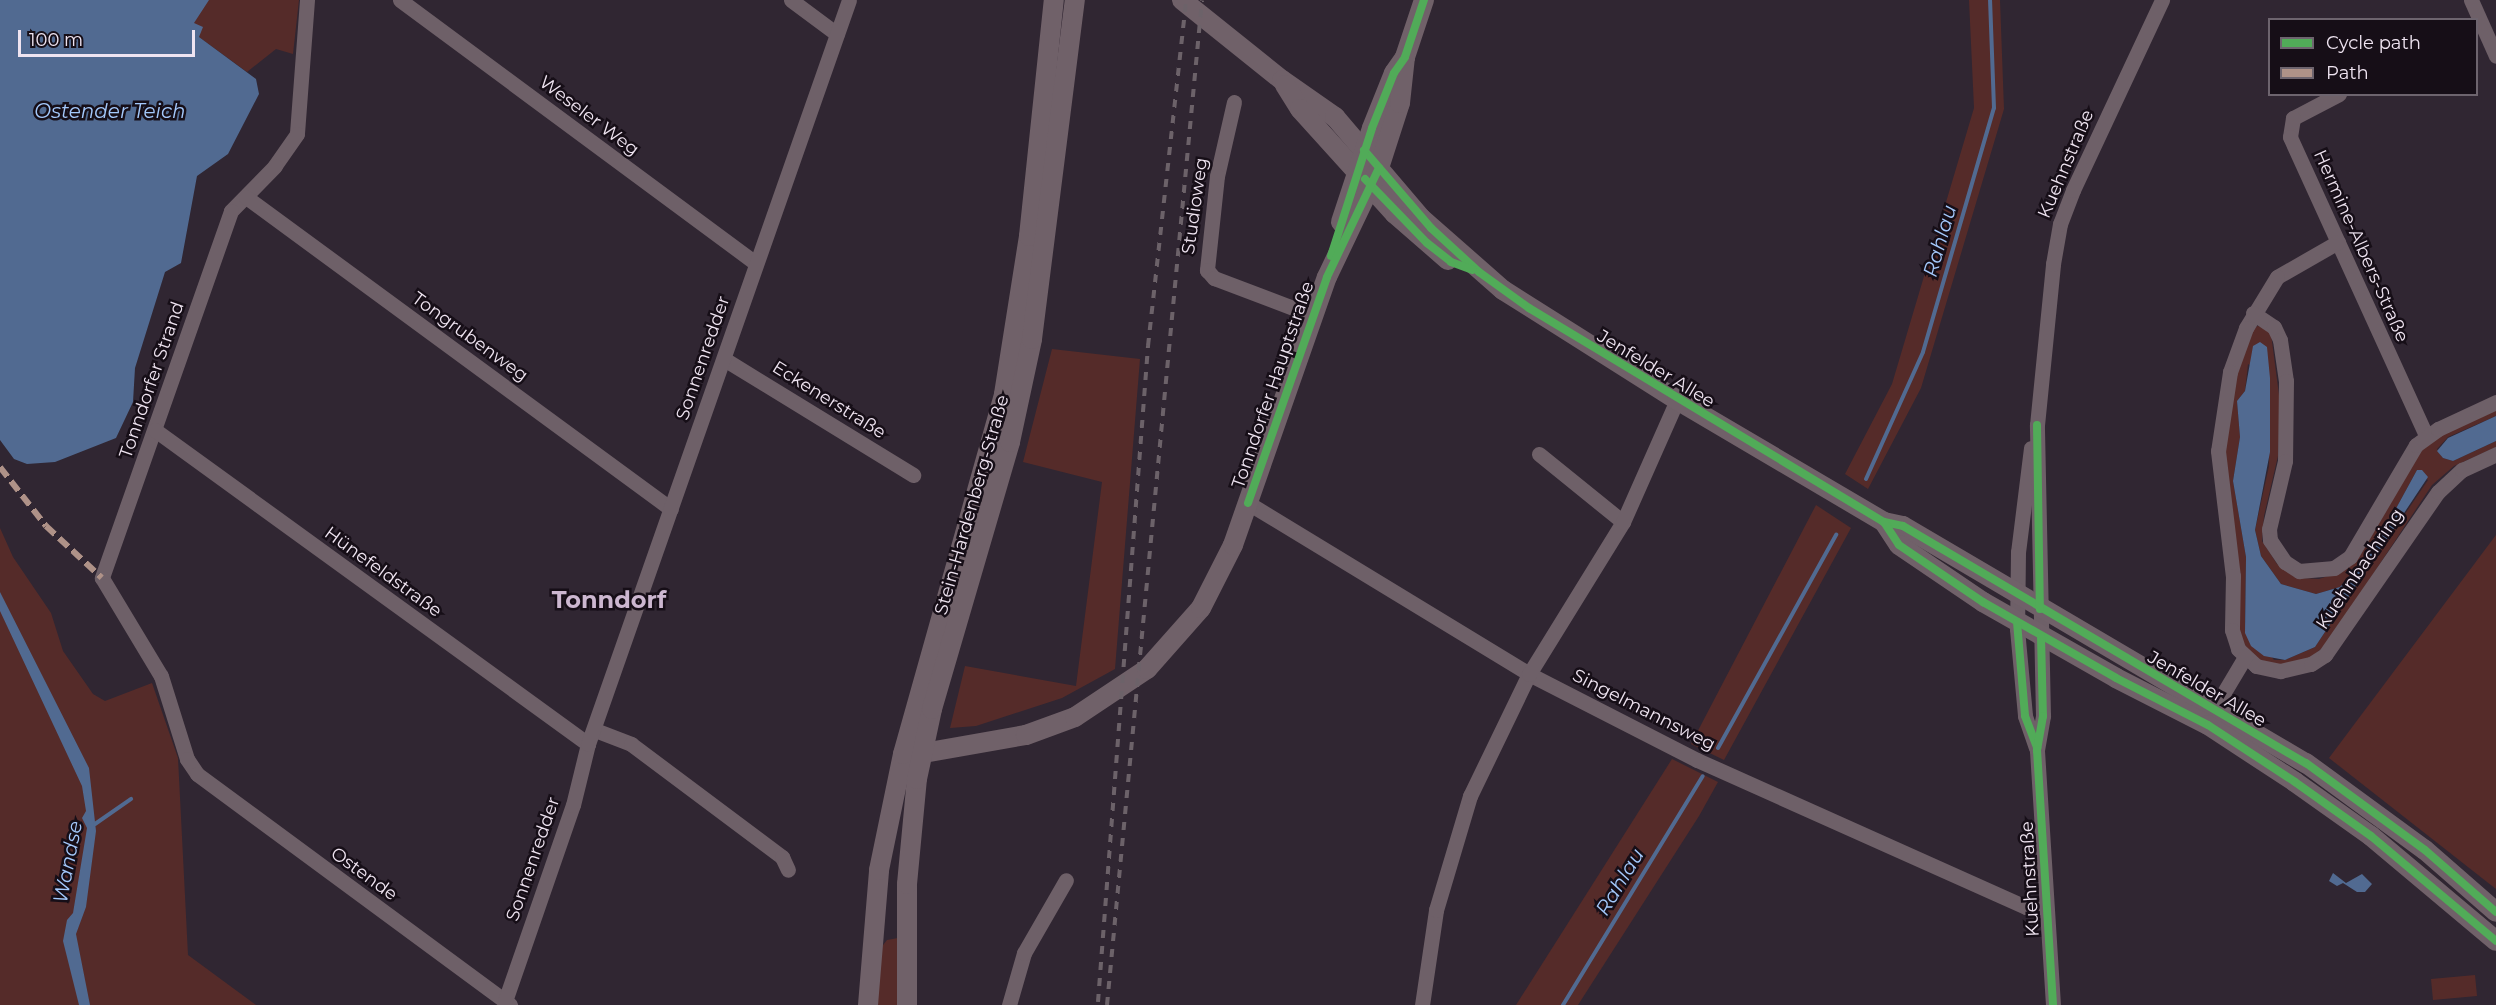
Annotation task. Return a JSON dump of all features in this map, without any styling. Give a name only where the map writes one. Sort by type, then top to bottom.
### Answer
[{"type":"main road","name":"Stein-Hardenberg-Straße","points":[[868,1005],[879,870],[912,754],[1004,394],[1029,236],[1054,0]]},
{"type":"main road","name":"Stein-Hardenberg-Straße","points":[[907,1005],[907,884],[912,754],[1010,442],[1032,339],[1074,0]]},
{"type":"main road","points":[[1182,0],[1282,80]]},
{"type":"main road","name":"Tonndorfer Hauptstraße","points":[[1327,277],[1379,168],[1400,103],[1406,57],[1424,0]]},
{"type":"main road","name":"Tonndorfer Hauptstraße","points":[[912,754],[1043,730],[1076,717],[1126,686],[1165,652],[1201,608],[1228,555],[1248,503],[1327,277],[1335,238],[1364,150],[1394,74],[1406,57]]},
{"type":"main road","name":"Jenfelder Allee","points":[[1282,80],[1324,107],[1364,150],[1421,218],[1479,272],[1589,347],[1884,522],[1904,526],[2206,714],[2372,836],[2496,940]]},
{"type":"main road","name":"Jenfelder Allee","points":[[1282,80],[1300,109],[1395,214],[1451,262],[1479,272]]},
{"type":"main road","name":"Jenfelder Allee","points":[[1884,522],[1899,545],[2041,636],[2307,764],[2364,804],[2496,912]]},
{"type":"street","name":"Tonndorfer Strand","points":[[197,774],[187,759],[161,676],[102,578],[231,211],[289,150],[297,134],[307,0]]},
{"type":"street","name":"Weseler Weg","points":[[400,0],[755,263]]},
{"type":"street","points":[[791,0],[837,33]]},
{"type":"street","name":"Sonnenredder","points":[[507,1003],[573,805],[588,744],[595,730],[755,263],[849,0]]},
{"type":"street","name":"Kuehnstraße","points":[[2037,750],[2025,716],[2017,622],[2018,552],[2028,463],[2037,425],[2060,224],[2162,0]]},
{"type":"street","points":[[2471,0],[2476,18]]},
{"type":"street","points":[[2480,30],[2496,56]]},
{"type":"street","name":"Hermine-Albers-Straße","points":[[2335,96],[2296,115],[2289,129],[2426,436]]},
{"type":"street","name":"Studioweg","points":[[1234,102],[1217,176],[1207,270],[1214,278],[1314,316]]},
{"type":"street","name":"Tongrubenweg","points":[[246,197],[670,509]]},
{"type":"street","points":[[2206,714],[2245,657],[2232,630],[2233,576],[2218,451],[2230,372],[2253,313],[2277,277],[2338,242]]},
{"type":"street","name":"Kuehnbachring","points":[[2253,313],[2274,327],[2280,340],[2286,381],[2285,461],[2269,529],[2276,551],[2285,562],[2299,571],[2315,573],[2334,568],[2350,557],[2402,463],[2426,436],[2496,402]]},
{"type":"street","name":"Eckenerstraße","points":[[724,359],[914,475]]},
{"type":"street","points":[[1422,1005],[1436,910],[1470,796],[1529,674],[1623,522],[1677,400]]},
{"type":"street","name":"Kuehnstraße","points":[[2037,425],[2043,716],[2037,750],[2045,907],[2053,1005]]},
{"type":"street","name":"Hünefeldstraße","points":[[155,430],[588,744]]},
{"type":"street","points":[[1539,454],[1623,522]]},
{"type":"street","name":"Kuehnbachring","points":[[2245,657],[2256,666],[2280,671],[2311,664],[2325,655],[2438,492],[2462,470],[2496,454]]},
{"type":"street","name":"Singelmannsweg","points":[[1248,503],[1279,518],[1529,674],[1707,764],[2026,907],[2045,907]]},
{"type":"street","points":[[595,730],[631,744],[782,857],[788,870]]},
{"type":"street","name":"Ostende","points":[[197,774],[507,1003]]},
{"type":"street","points":[[1009,1005],[1024,953],[1066,880]]},
{"type":"shaded area","points":[[0,0],[299,0],[293,54],[276,49],[247,72],[199,37]]},
{"type":"shaded area","points":[[1969,0],[2000,0],[2004,109],[1921,388],[1868,489],[1845,474],[1892,384],[1974,108]]},
{"type":"shaded area","points":[[2257,326],[2264,327],[2271,334],[2281,410],[2278,456],[2264,516],[2262,541],[2277,564],[2301,578],[2319,579],[2337,573],[2355,560],[2419,452],[2445,432],[2496,409],[2496,416],[2448,437],[2437,449],[2443,458],[2453,461],[2496,441],[2496,447],[2454,466],[2432,485],[2326,645],[2306,661],[2280,666],[2251,657],[2241,645],[2227,501],[2225,438],[2232,391],[2250,334]],"holes":[[[2248,364],[2270,378],[2269,466],[2255,530],[2261,556],[2281,584],[2316,594],[2340,587],[2375,547],[2417,470],[2428,480],[2315,647],[2285,660],[2274,660],[2245,623],[2246,557],[2233,481],[2240,437],[2237,401],[2245,391]]]},
{"type":"shaded area","points":[[1052,349],[1140,359],[1115,669],[1062,698],[976,726],[950,728],[965,666],[1076,686],[1102,482],[1023,462]]},
{"type":"shaded area","points":[[1816,505],[1851,528],[1724,760],[1691,744]]},
{"type":"shaded area","points":[[0,528],[13,557],[51,613],[63,651],[93,694],[105,701],[152,683],[178,758],[188,955],[256,1005],[0,1005]]},
{"type":"shaded area","points":[[2496,535],[2496,889],[2329,758]]},
{"type":"shaded area","points":[[1672,759],[1718,782],[1699,816],[1578,1005],[1516,1005]]},
{"type":"shaded area","points":[[898,938],[901,1005],[875,1005],[876,954],[887,940]]},
{"type":"shaded area","points":[[2475,975],[2477,996],[2433,1000],[2431,979]]},
{"type":"water","name":"Ostender Teich","points":[[0,0],[209,0],[194,23],[203,27],[199,37],[256,79],[259,94],[228,154],[197,176],[181,263],[165,272],[135,368],[133,402],[116,438],[55,462],[27,464],[14,459],[0,440]]},
{"type":"water","points":[[2260,342],[2267,347],[2270,378],[2270,452],[2255,530],[2261,556],[2281,584],[2316,594],[2340,587],[2375,547],[2417,470],[2422,470],[2428,477],[2315,647],[2285,660],[2264,656],[2251,646],[2245,633],[2246,557],[2233,481],[2240,437],[2237,401],[2245,391],[2253,346]]},
{"type":"water","points":[[2496,416],[2496,441],[2453,461],[2443,458],[2437,451],[2448,438]]},
{"type":"water","points":[[0,592],[89,768],[96,831],[86,907],[76,934],[90,1005],[79,1005],[63,941],[67,920],[73,913],[87,828],[82,818],[86,811],[82,786],[0,611]]},
{"type":"water","points":[[2333,873],[2346,883],[2362,874],[2372,884],[2365,892],[2357,892],[2343,883],[2337,886],[2329,881]]},
{"type":"waterway","name":"Rahlau","points":[[1866,479],[1923,352],[1994,108],[1990,0]]},
{"type":"waterway","name":"Rahlau","points":[[1718,748],[1836,535]]},
{"type":"waterway","name":"Rahlau","points":[[1563,1005],[1703,776]]},
{"type":"waterway","name":"Wandse","points":[[95,824],[131,799]]},
{"type":"railway","points":[[1098,1002],[1148,346],[1186,0]]},
{"type":"railway","points":[[1107,1005],[1202,0]]},
{"type":"marked path","points":[[0,467],[46,526],[102,578]]},
{"type":"cycle path","points":[[1331,256],[1372,128],[1394,73],[1405,57],[1424,0]]},
{"type":"cycle path","points":[[1364,150],[1431,228],[1479,272],[1529,308],[1884,522],[1903,526],[2306,763],[2425,850],[2496,912]]},
{"type":"cycle path","points":[[1248,503],[1327,277],[1379,168]]},
{"type":"cycle path","points":[[1365,179],[1427,243],[1451,262],[1473,270]]},
{"type":"cycle path","points":[[2037,425],[2040,609]]},
{"type":"cycle path","points":[[1884,522],[1899,545],[1983,602],[2116,678],[2208,725],[2295,782],[2371,836],[2496,941]]},
{"type":"cycle path","points":[[2017,622],[2025,716],[2037,748]]},
{"type":"cycle path","points":[[2041,636],[2043,716],[2037,750],[2053,1005]]},
{"type":"district","name":"Tonndorf","points":[[609,600]]}]
